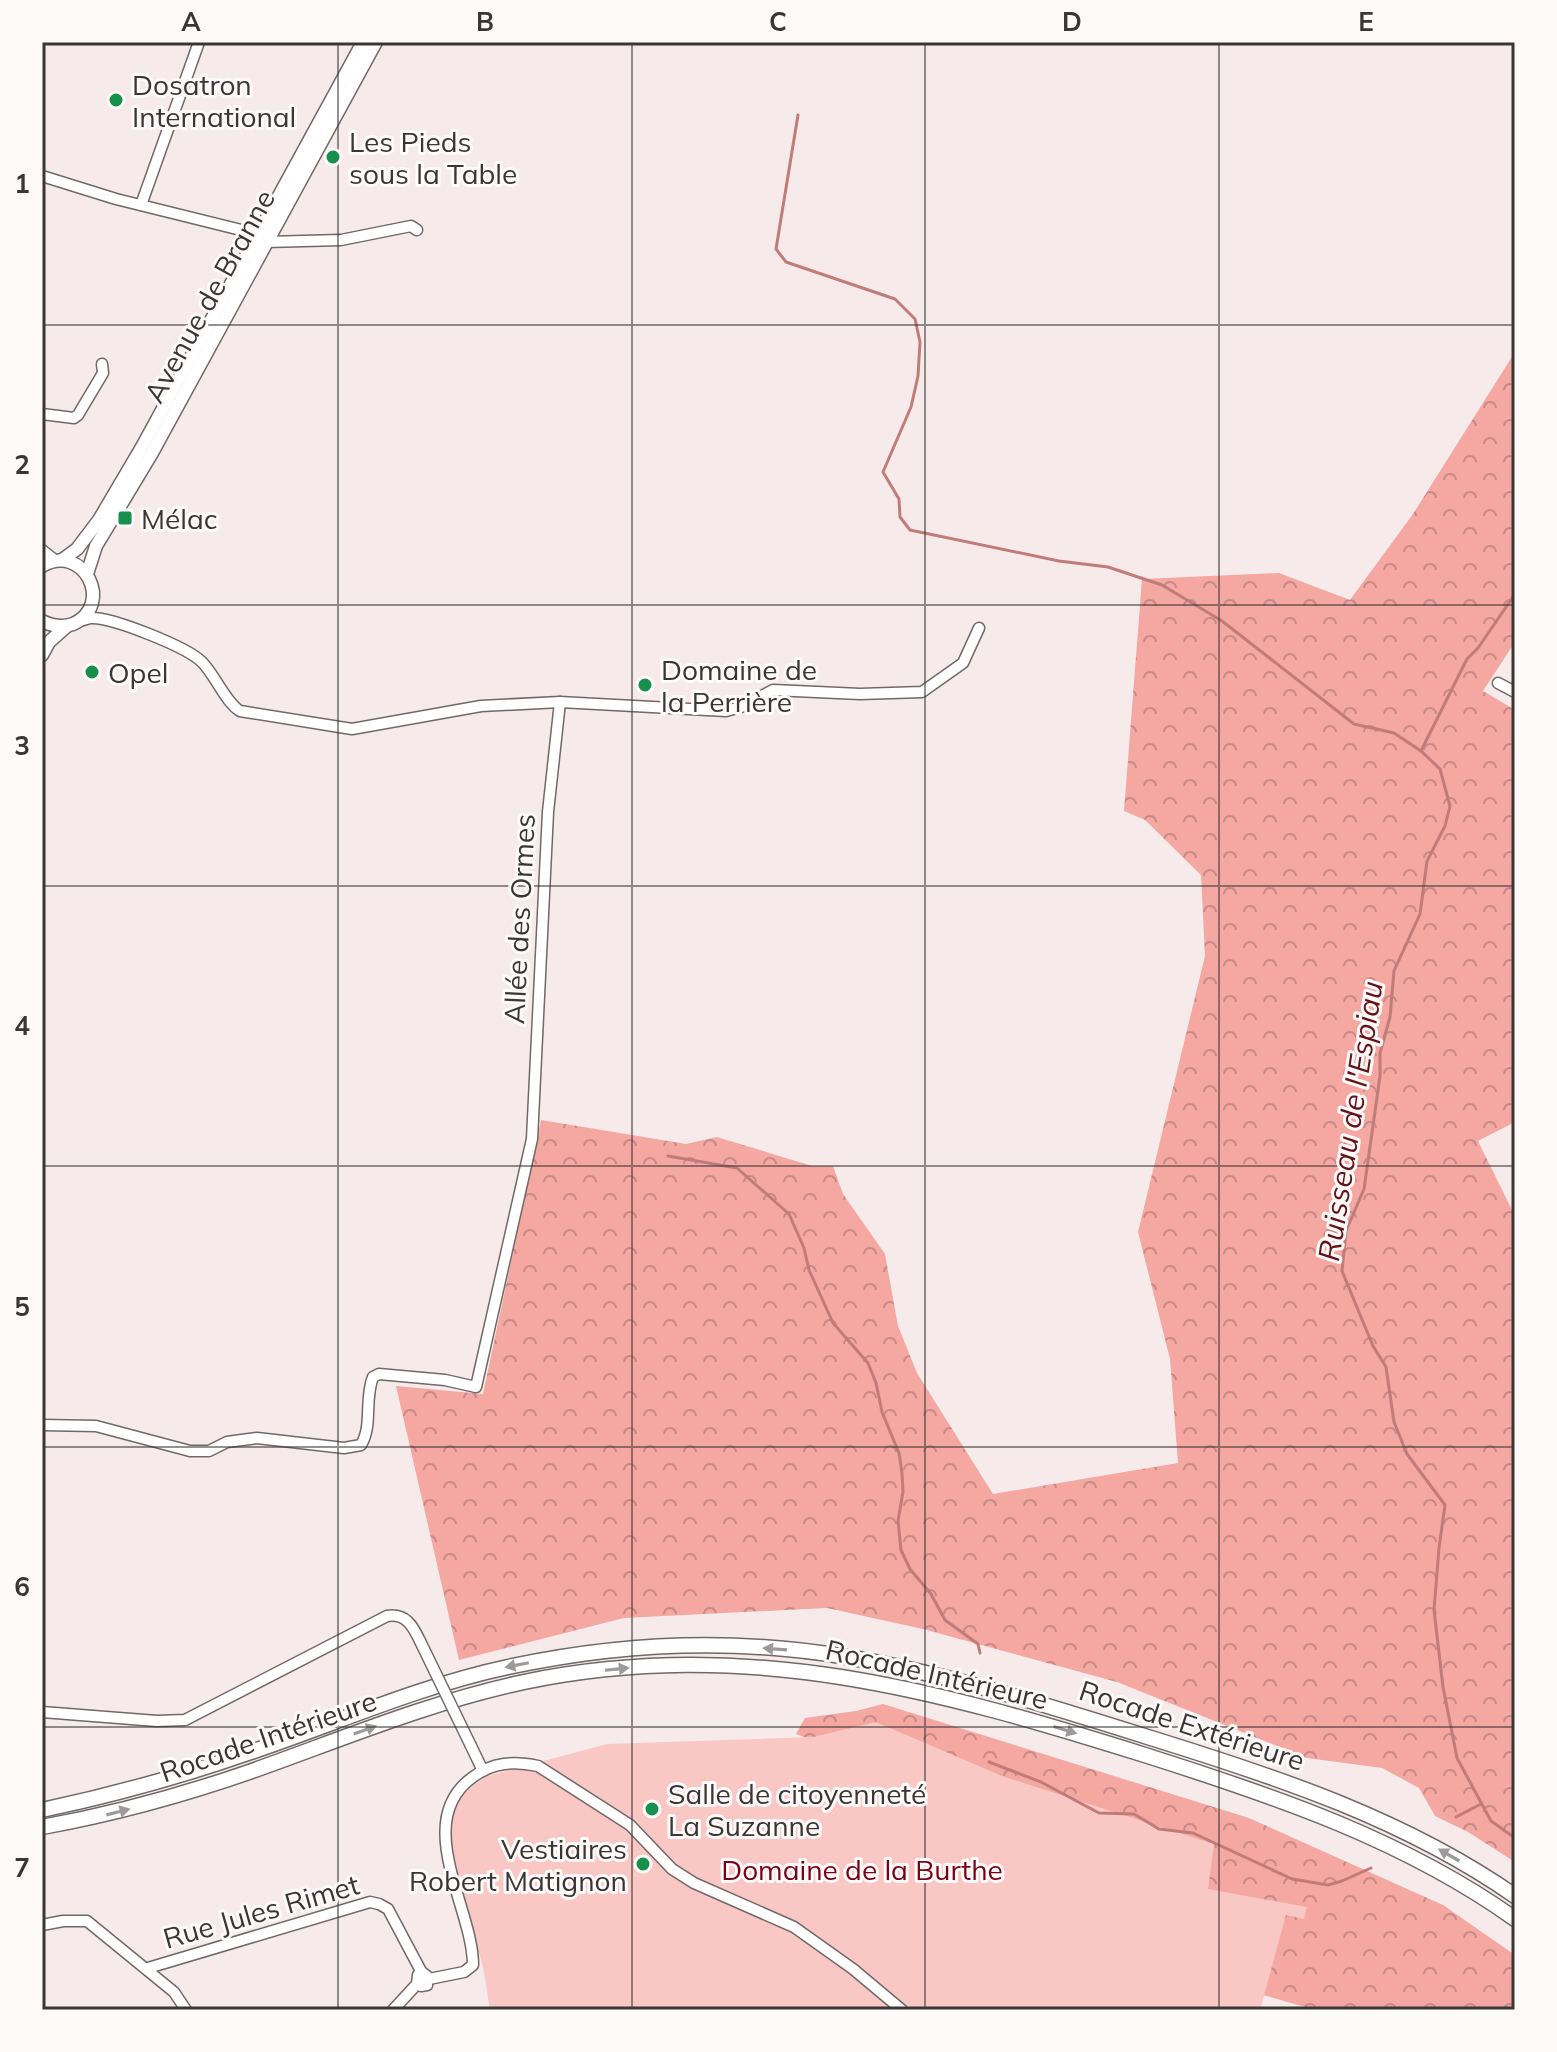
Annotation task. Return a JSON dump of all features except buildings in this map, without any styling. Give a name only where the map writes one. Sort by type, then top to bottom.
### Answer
[{"type":"highway","name":"Rocade Extérieure","points":[[42,1810],[156,1783],[466,1677],[587,1652],[728,1645],[844,1656],[945,1678],[1031,1700],[1231,1763],[1361,1811],[1482,1873],[1515,1896]]},
{"type":"highway","name":"Rocade Intérieure","points":[[42,1827],[163,1800],[428,1707],[482,1692],[596,1671],[655,1665],[732,1665],[857,1677],[944,1696],[1221,1779],[1362,1832],[1460,1882],[1515,1919]]},
{"type":"main road","name":"Avenue de Branne","points":[[87,574],[96,546],[152,453],[363,42]]},
{"type":"main road","name":"Avenue de Branne","points":[[59,560],[77,549],[99,520],[376,42]]},
{"type":"main road","points":[[42,566],[59,560],[72,562],[87,574],[93,596],[91,606],[49,642],[42,655]]},
{"type":"main road","points":[[42,621],[56,626],[72,624]]},
{"type":"street","points":[[141,205],[199,42]]},
{"type":"street","points":[[42,176],[262,238],[341,240],[411,226],[417,230]]},
{"type":"street","points":[[42,414],[74,418],[78,415],[103,373],[102,364]]},
{"type":"street","points":[[42,550],[59,560]]},
{"type":"street","points":[[93,596],[106,620]]},
{"type":"street","points":[[72,624],[90,618],[106,620],[173,644],[199,658],[240,711],[352,729],[481,706],[560,702],[726,711],[773,690],[860,694],[922,692],[963,663],[979,628]]},
{"type":"street","points":[[1498,683],[1515,692]]},
{"type":"street","name":"Allée des Ormes","points":[[42,1425],[96,1426],[190,1451],[209,1451],[227,1442],[257,1438],[344,1448],[361,1445],[366,1437],[369,1387],[373,1377],[379,1374],[445,1380],[476,1387],[532,1139],[547,827],[560,702]]},
{"type":"street","points":[[42,1712],[157,1721],[185,1720],[387,1616],[401,1616],[410,1622],[483,1771]]},
{"type":"street","points":[[393,2010],[423,1979],[464,1972],[473,1965],[473,1951],[451,1875],[446,1818],[451,1800],[461,1787],[483,1771],[513,1762],[538,1766],[630,1825],[672,1869],[694,1883],[794,1927],[853,1969],[902,2010]]},
{"type":"street","name":"Rue Jules Rimet","points":[[42,1925],[87,1921],[148,1968],[370,1902],[388,1909],[423,1979]]},
{"type":"street","points":[[148,1968],[174,1992],[186,2010]]},
{"type":"green space","points":[[1515,352],[1515,642],[1483,691],[1515,710],[1515,1122],[1478,1141],[1515,1216],[1515,1862],[1468,1832],[1435,1816],[1419,1788],[1382,1768],[1307,1758],[1117,1682],[923,1629],[827,1608],[624,1618],[459,1660],[396,1386],[483,1394],[541,1120],[686,1144],[717,1137],[812,1166],[833,1166],[843,1194],[885,1254],[898,1326],[917,1373],[993,1494],[1178,1463],[1170,1359],[1138,1232],[1205,956],[1201,875],[1145,820],[1124,811],[1142,579],[1279,573],[1350,600],[1413,514]]},
{"type":"green space","points":[[883,1704],[1249,1818],[1443,1905],[1515,1955],[1515,2010],[1316,2010],[1018,1926],[834,1749],[796,1734],[805,1718]]},
{"type":"green space","name":"Domaine de la Burthe","points":[[876,1722],[1002,1776],[1214,1844],[1208,1889],[1307,1907],[1304,1919],[1286,1915],[1260,2010],[490,2010],[482,1962],[458,1884],[451,1846],[456,1806],[477,1783],[487,1776],[607,1744],[813,1737]]},
{"type":"waterway","name":"Ruisseau de l'Espiau","points":[[798,115],[776,249],[786,262],[895,299],[915,319],[920,342],[918,376],[911,407],[883,472],[899,499],[900,517],[910,530],[1059,561],[1108,567],[1162,585],[1222,621],[1354,724],[1394,733],[1421,751],[1440,769],[1450,806],[1445,826],[1427,861],[1420,914],[1394,971],[1390,1017],[1380,1053],[1380,1076],[1364,1189],[1346,1231],[1342,1271],[1373,1346],[1386,1367],[1394,1422],[1407,1454],[1445,1505],[1434,1610],[1443,1687],[1457,1758],[1491,1821],[1515,1838]]},
{"type":"waterway","points":[[1421,751],[1467,659],[1515,594]]},
{"type":"waterway","points":[[668,1156],[737,1168],[789,1214],[804,1248],[809,1270],[833,1323],[868,1363],[876,1383],[882,1412],[899,1453],[902,1473],[903,1492],[898,1521],[901,1550],[910,1569],[931,1594],[945,1620],[978,1644],[980,1653]]},
{"type":"waterway","points":[[989,1762],[1041,1782],[1099,1813],[1134,1814],[1159,1829],[1193,1833],[1292,1879],[1328,1885],[1371,1868]]},
{"type":"waterway","points":[[1456,1817],[1481,1804]]},
{"type":"place","name":"Dosatron International","points":[[116,100]]},
{"type":"place","name":"Les Pieds sous la Table","points":[[333,157]]},
{"type":"place","name":"Mélac","points":[[125,518]]},
{"type":"place","name":"Opel","points":[[92,672]]},
{"type":"place","name":"Domaine de la Perrière","points":[[645,685]]},
{"type":"place","name":"Salle de citoyenneté La Suzanne","points":[[652,1809]]},
{"type":"place","name":"Vestiaires Robert Matignon","points":[[643,1864]]}]
